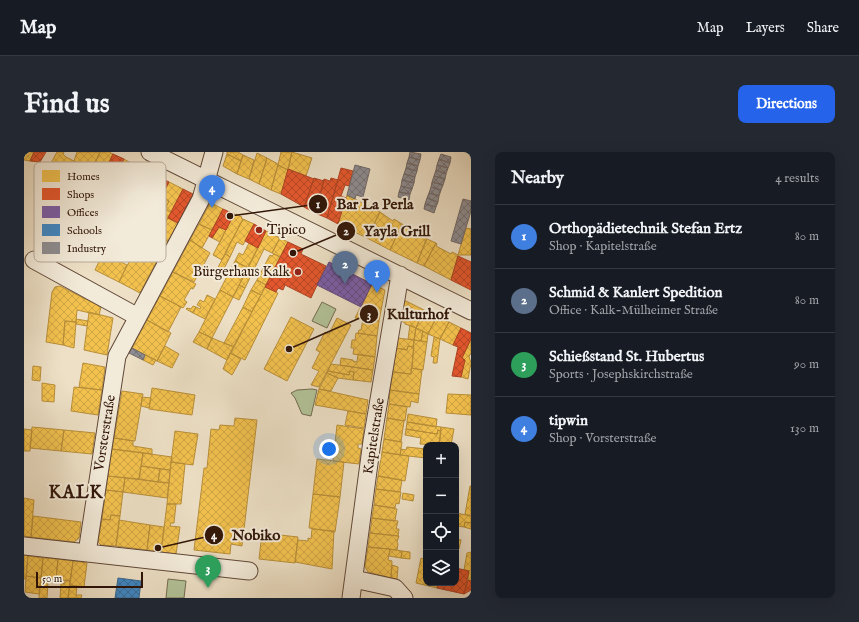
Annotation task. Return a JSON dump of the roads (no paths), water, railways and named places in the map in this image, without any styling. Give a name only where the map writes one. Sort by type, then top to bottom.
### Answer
[{"type":"street","points":[[150,152],[471,311]]},
{"type":"street","name":"Vorsterstraße","points":[[87,554],[117,356],[202,199],[214,152]]},
{"type":"street","points":[[38,262],[138,317]]},
{"type":"street","name":"Kapitelstraße","points":[[351,598],[372,441],[400,275]]},
{"type":"street","points":[[24,546],[87,554],[249,570]]},
{"type":"street","points":[[354,579],[396,588],[404,598]]},
{"type":"place","name":"tipwin","points":[[212,208]]},
{"type":"place","name":"Bar La Perla","points":[[230,216]]},
{"type":"place","name":"Tipico","points":[[259,230]]},
{"type":"place","name":"Yayla Grill","points":[[293,253]]},
{"type":"place","name":"Bürgerhaus Kalk","points":[[298,272]]},
{"type":"place","name":"Schmid & Kanlert Spedition","points":[[345,284]]},
{"type":"place","name":"Orthopädietechnik Stefan Ertz","points":[[377,293]]},
{"type":"place","name":"Kulturhof","points":[[289,349]]},
{"type":"place","name":"Nobiko","points":[[158,548]]},
{"type":"place","name":"Schießstand St. Hubertus","points":[[208,588]]},
{"type":"district","name":"KALK","points":[[76,493]]}]
